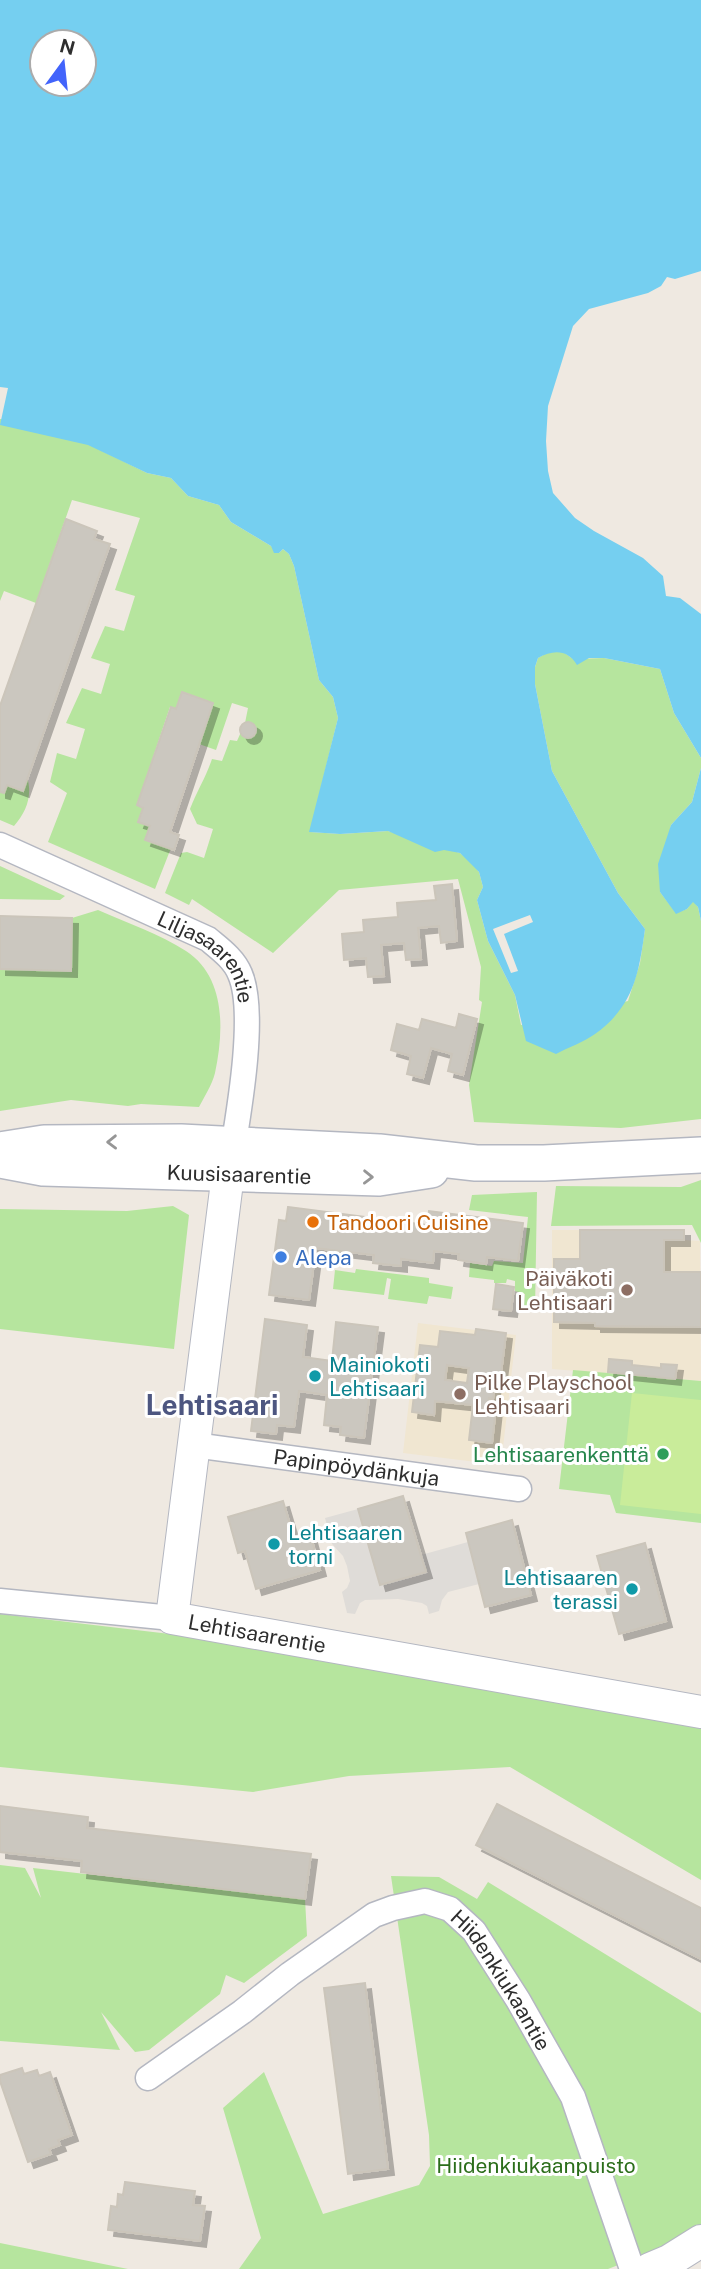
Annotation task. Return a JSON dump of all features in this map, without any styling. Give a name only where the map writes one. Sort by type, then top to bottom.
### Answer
[{"type":"main road","name":"Kuusisaarentie","points":[[0,1150],[44,1143],[181,1142],[231,1159]]},
{"type":"main road","name":"Kuusisaarentie","points":[[0,1160],[43,1168],[379,1152],[476,1163],[544,1164],[701,1155]]},
{"type":"street","name":"Liljasaarentie","points":[[0,845],[208,939],[228,956],[240,973],[247,999],[242,1094],[231,1159]]},
{"type":"street","name":"Lehtisaarentie","points":[[231,1159],[172,1618],[701,1712]]},
{"type":"street","name":"Papinpöydänkuja","points":[[194,1446],[519,1489]]},
{"type":"street","points":[[0,1601],[172,1618]]},
{"type":"street","name":"Hiidenkiukaantie","points":[[148,2078],[374,1915],[425,1901],[450,1909],[474,1931],[518,2000],[573,2097],[632,2269]]},
{"type":"street","points":[[650,2269],[669,2261],[701,2241]]},
{"type":"shaded area","name":"Päiväkoti Lehtisaari","points":[[552,1230],[684,1230],[684,1240],[700,1241],[701,1381],[552,1369]]},
{"type":"shaded area","name":"Pilke Playschool Lehtisaari","points":[[418,1323],[516,1335],[501,1465],[403,1453]]},
{"type":"shaded area","points":[[358,1509],[380,1585],[425,1572],[421,1555],[468,1542],[479,1584],[448,1592],[439,1611],[429,1614],[427,1606],[422,1603],[398,1599],[365,1600],[360,1603],[355,1614],[347,1613],[342,1592],[350,1581],[347,1566],[343,1556],[332,1544],[325,1518]]},
{"type":"green space","points":[[0,419],[45,423],[147,473],[171,478],[188,496],[219,505],[231,522],[279,553],[283,549],[289,554],[319,680],[333,697],[338,718],[310,832],[340,834],[388,831],[460,853],[472,863],[479,872],[483,887],[477,900],[488,941],[515,995],[521,1025],[628,1001],[640,963],[645,929],[618,893],[552,771],[535,684],[538,658],[550,651],[562,651],[573,659],[604,658],[660,669],[674,713],[701,758],[692,802],[671,825],[660,892],[676,913],[687,909],[693,901],[698,907],[701,921],[701,1119],[621,1128],[474,1122],[469,1085],[482,1002],[479,1000],[481,967],[458,879],[339,890],[273,953],[192,899],[189,905],[165,893],[181,853],[187,852],[204,858],[213,829],[197,824],[190,809],[212,759],[222,761],[230,740],[237,741],[241,732],[248,738],[255,735],[254,725],[245,723],[248,708],[232,703],[216,750],[199,744],[213,703],[182,692],[176,709],[170,707],[137,805],[143,808],[138,822],[150,826],[145,840],[171,848],[155,889],[48,842],[67,793],[50,782],[57,753],[76,759],[85,729],[66,723],[82,688],[101,694],[110,664],[91,658],[105,626],[124,631],[135,596],[115,590],[140,518],[72,500],[36,603],[4,591],[0,601]]},
{"type":"green space","points":[[27,777],[29,797],[22,815],[14,826],[0,820],[0,792],[4,793],[7,785],[23,790]]},
{"type":"green space","points":[[0,866],[65,896],[60,900],[0,899]]},
{"type":"green space","points":[[98,910],[176,945],[199,962],[209,975],[219,1006],[220,1023],[218,1057],[210,1086],[199,1107],[141,1104],[128,1106],[71,1100],[0,1111],[0,969],[71,971],[72,918]]},
{"type":"green space","points":[[701,1180],[701,1243],[692,1225],[551,1226],[556,1186],[681,1187]]},
{"type":"green space","points":[[537,1192],[535,1311],[524,1309],[525,1294],[515,1291],[515,1281],[507,1279],[506,1283],[494,1283],[494,1280],[469,1277],[470,1263],[492,1266],[494,1261],[523,1263],[528,1217],[469,1210],[472,1195]]},
{"type":"green space","points":[[173,1206],[189,1215],[174,1349],[0,1329],[0,1209],[127,1211]]},
{"type":"green space","points":[[356,1269],[429,1278],[429,1283],[453,1287],[451,1299],[429,1296],[427,1304],[388,1299],[391,1279],[387,1278],[384,1295],[333,1289],[335,1270],[355,1273]]},
{"type":"green space","points":[[573,1370],[701,1381],[701,1523],[616,1513],[610,1495],[559,1489]]},
{"type":"green space","name":"Lehtisaarenkenttä","points":[[632,1393],[701,1400],[701,1514],[620,1505]]},
{"type":"green space","points":[[0,1614],[187,1636],[701,1723],[701,1880],[510,1767],[349,1776],[253,1792],[0,1767]]},
{"type":"green space","points":[[0,1865],[25,1868],[41,1898],[33,1868],[305,1899],[307,1936],[244,1983],[226,1975],[220,1994],[149,2050],[135,2052],[101,2012],[120,2050],[0,2041]]},
{"type":"green space","name":"Hiidenkiukaanpuisto","points":[[391,1876],[439,1877],[477,1899],[488,1882],[701,2013],[701,2229],[687,2238],[608,2269],[239,2269],[261,2238],[223,2108],[264,2072],[323,2214],[419,2185],[430,2166],[429,2135]]},
{"type":"green space","points":[[0,2243],[128,2269],[0,2269]]},
{"type":"water","points":[[0,0],[701,0],[701,271],[675,279],[667,277],[661,286],[648,293],[589,309],[573,326],[548,406],[546,441],[553,493],[575,518],[643,558],[663,576],[666,596],[680,598],[701,614],[701,758],[674,713],[660,669],[604,658],[589,658],[577,665],[569,656],[559,652],[538,658],[535,667],[535,684],[552,771],[618,893],[645,929],[632,988],[608,1023],[591,1037],[556,1054],[526,1041],[515,995],[488,941],[477,900],[483,887],[479,872],[460,853],[444,850],[435,852],[388,831],[340,834],[309,832],[338,718],[333,697],[319,680],[289,554],[283,549],[274,553],[271,546],[231,522],[219,505],[188,496],[171,478],[147,473],[88,445],[0,425],[8,388],[0,387]]},
{"type":"water","points":[[701,768],[701,921],[698,907],[693,902],[687,909],[676,914],[660,892],[658,864],[671,825],[692,802]]},
{"type":"pier","points":[[530,915],[533,922],[504,934],[518,971],[511,973],[493,929]]},
{"type":"building","points":[[66,519],[97,531],[94,539],[110,544],[23,791],[7,785],[4,793],[0,792],[0,706]]},
{"type":"building","points":[[182,692],[213,703],[170,832],[179,835],[174,850],[145,840],[150,826],[138,822],[143,808],[137,805],[171,707],[176,709]]},
{"type":"building","points":[[248,722],[254,724],[254,736],[248,738],[242,736],[240,730],[242,724]]},
{"type":"building","points":[[452,884],[457,941],[441,943],[439,926],[418,928],[421,959],[406,960],[404,943],[381,945],[384,976],[368,977],[366,958],[344,960],[342,934],[364,932],[363,920],[398,917],[397,903],[436,900],[434,886]]},
{"type":"building","points":[[0,916],[72,918],[71,971],[0,969]]},
{"type":"building","points":[[459,1014],[477,1019],[463,1075],[448,1071],[452,1054],[431,1048],[423,1078],[407,1074],[411,1056],[391,1050],[397,1024],[419,1030],[422,1019],[456,1028]]},
{"type":"building","points":[[288,1207],[427,1225],[429,1211],[523,1223],[518,1261],[487,1257],[486,1264],[458,1260],[459,1254],[434,1251],[433,1263],[401,1259],[401,1266],[373,1263],[374,1255],[316,1248],[309,1300],[269,1295],[279,1220],[286,1221]]},
{"type":"building","points":[[580,1230],[684,1230],[684,1240],[664,1240],[664,1272],[701,1272],[701,1327],[595,1326],[595,1323],[554,1322],[554,1259],[580,1259]]},
{"type":"building","points":[[496,1284],[514,1287],[511,1311],[493,1309]]},
{"type":"building","name":"Mainiokoti Lehtisaari","points":[[265,1319],[307,1325],[303,1357],[332,1361],[336,1322],[378,1327],[364,1438],[340,1435],[341,1427],[324,1425],[327,1395],[299,1391],[294,1427],[277,1425],[276,1434],[251,1431]]},
{"type":"building","name":"Pilke Playschool Lehtisaari","points":[[476,1329],[506,1333],[501,1373],[496,1372],[493,1399],[489,1398],[488,1406],[496,1407],[492,1443],[469,1440],[473,1405],[435,1401],[434,1415],[412,1412],[420,1345],[438,1347],[440,1331],[475,1335]],"holes":[[[447,1365],[469,1368],[467,1383],[445,1380]]]},
{"type":"building","points":[[609,1359],[661,1368],[661,1364],[677,1365],[675,1379],[608,1372]]},
{"type":"building","points":[[403,1496],[426,1572],[380,1585],[358,1509]]},
{"type":"building","name":"Lehtisaaren torni","points":[[283,1501],[294,1538],[310,1533],[320,1570],[256,1589],[245,1551],[238,1553],[228,1517]]},
{"type":"building","points":[[512,1520],[531,1595],[485,1607],[466,1533]]},
{"type":"building","name":"Lehtisaaren terassi","points":[[645,1543],[666,1621],[619,1634],[597,1556]]},
{"type":"building","points":[[497,1804],[701,1908],[701,1959],[476,1845]]},
{"type":"building","points":[[0,1806],[88,1817],[87,1828],[311,1854],[305,1899],[81,1872],[82,1861],[0,1852]]},
{"type":"building","points":[[365,1983],[388,2169],[348,2174],[324,1988]]},
{"type":"building","points":[[22,2068],[24,2074],[37,2070],[39,2076],[50,2072],[72,2135],[58,2140],[60,2145],[49,2149],[51,2154],[28,2162],[0,2081],[0,2075]]},
{"type":"building","points":[[125,2182],[195,2191],[193,2205],[205,2206],[200,2241],[108,2230],[111,2206],[117,2207],[118,2194],[123,2195]]},
{"type":"place","name":"Tandoori Cuisine","points":[[313,1222]]},
{"type":"place","name":"Alepa","points":[[281,1257]]},
{"type":"place","name":"Päiväkoti Lehtisaari","points":[[627,1290]]},
{"type":"place","name":"Mainiokoti Lehtisaari","points":[[315,1376]]},
{"type":"place","name":"Pilke Playschool Lehtisaari","points":[[460,1394]]},
{"type":"place","name":"Lehtisaarenkenttä","points":[[663,1454]]},
{"type":"place","name":"Lehtisaaren torni","points":[[274,1544]]},
{"type":"place","name":"Lehtisaaren terassi","points":[[632,1589]]},
{"type":"district","name":"Lehtisaari","points":[[212,1404]]}]
